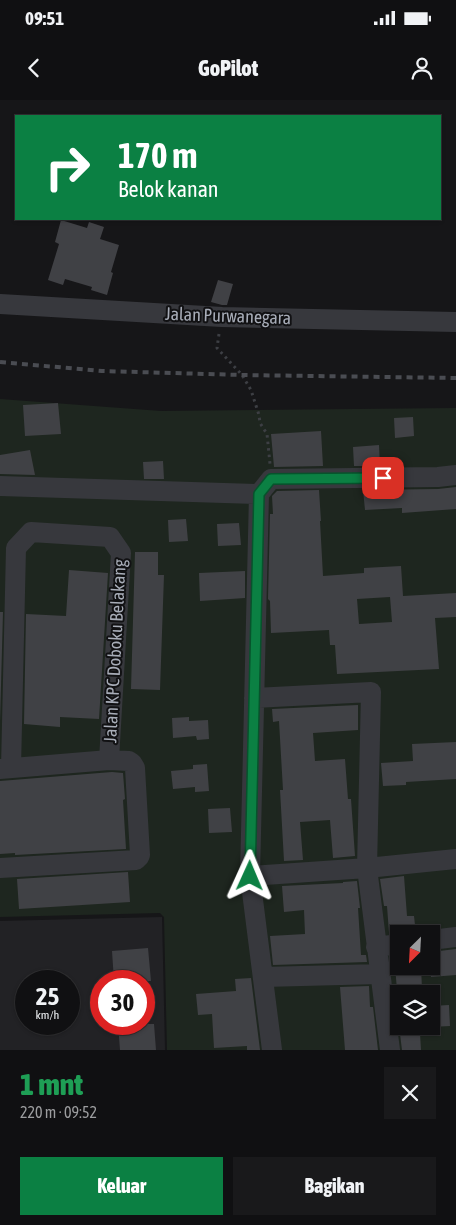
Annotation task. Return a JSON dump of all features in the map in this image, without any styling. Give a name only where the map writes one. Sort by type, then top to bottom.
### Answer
[{"type":"street","name":"Jalan Purwanegara","points":[[0,304],[222,317],[456,322]]},
{"type":"street","points":[[0,486],[265,487],[456,476]]},
{"type":"street","points":[[265,487],[254,698],[250,876],[272,1050]]},
{"type":"street","name":"Jalan KPC Doboku Belakang","points":[[6,768],[16,548],[31,532],[110,536],[121,553],[109,760]]},
{"type":"street","points":[[254,698],[371,692],[367,868],[390,1050]]},
{"type":"street","points":[[0,868],[136,860],[139,858],[135,768],[132,763],[129,761],[109,760],[6,768]]},
{"type":"street","points":[[250,876],[367,868],[456,858]]},
{"type":"street","points":[[440,939],[456,937]]},
{"type":"street","points":[[376,947],[390,945]]},
{"type":"street","points":[[263,977],[380,974]]},
{"type":"path","points":[[222,317],[217,348],[242,375],[251,390],[260,424],[267,434],[265,487]]},
{"type":"shaded area","points":[[0,399],[161,411],[456,408],[456,1050],[167,1050],[164,917],[160,913],[0,917]]},
{"type":"shaded area","points":[[162,917],[165,1050],[0,1050],[0,921]]},
{"type":"building","points":[[61,220],[87,228],[89,222],[104,227],[100,239],[119,245],[107,295],[91,290],[92,287],[65,279],[63,285],[48,280],[59,244],[55,242]]},
{"type":"building","points":[[218,280],[233,284],[227,305],[211,302]]},
{"type":"building","points":[[58,403],[61,434],[25,436],[23,405]]},
{"type":"building","points":[[413,417],[414,436],[395,438],[394,418]]},
{"type":"building","points":[[321,431],[323,466],[274,467],[271,434]]},
{"type":"building","points":[[379,445],[380,466],[354,466],[353,447]]},
{"type":"building","points":[[30,450],[35,475],[0,474],[0,455]]},
{"type":"building","points":[[163,461],[164,479],[144,479],[143,462]]},
{"type":"building","points":[[456,487],[456,509],[402,513],[402,508],[365,510],[363,490]]},
{"type":"building","points":[[319,490],[323,576],[364,573],[364,568],[401,566],[403,596],[456,593],[456,617],[435,618],[439,669],[337,674],[335,645],[330,645],[329,630],[271,633],[270,601],[268,599],[270,514],[273,514],[272,496],[277,491]],"holes":[[[390,597],[392,622],[359,624],[357,599]]]},
{"type":"building","points":[[186,519],[188,541],[169,542],[168,520]]},
{"type":"building","points":[[239,523],[241,545],[218,546],[217,524]]},
{"type":"building","points":[[135,552],[158,552],[158,575],[164,575],[160,690],[131,689]]},
{"type":"building","points":[[69,570],[108,573],[99,719],[60,717],[60,727],[24,724],[26,614],[66,616]]},
{"type":"building","points":[[245,571],[245,598],[200,601],[199,573]]},
{"type":"building","points":[[0,612],[3,612],[0,722]]},
{"type":"building","points":[[358,705],[358,730],[313,733],[315,761],[345,759],[348,799],[351,799],[355,856],[333,858],[330,820],[300,822],[303,860],[284,861],[280,790],[283,790],[279,721],[273,722],[272,709]]},
{"type":"building","points":[[189,717],[189,721],[208,720],[209,739],[197,740],[196,736],[173,738],[172,718]]},
{"type":"building","points":[[456,742],[456,779],[406,782],[406,785],[383,786],[381,763],[413,761],[412,744]]},
{"type":"building","points":[[207,764],[209,791],[195,792],[195,787],[173,789],[171,771],[193,769],[193,765]]},
{"type":"building","points":[[112,772],[123,773],[126,849],[15,855],[15,853],[0,854],[0,781]]},
{"type":"building","points":[[230,808],[232,832],[209,833],[208,809]]},
{"type":"building","points":[[128,872],[130,902],[19,909],[17,879]]},
{"type":"building","points":[[404,876],[407,916],[414,916],[415,925],[390,925],[389,933],[387,906],[384,906],[380,879]]},
{"type":"building","points":[[357,881],[360,908],[358,908],[361,955],[366,955],[367,962],[273,965],[270,936],[305,934],[304,910],[284,912],[282,886]]},
{"type":"building","points":[[148,948],[150,970],[113,970],[112,951]]},
{"type":"building","points":[[456,949],[456,975],[431,977],[431,975],[440,975],[440,951]]},
{"type":"building","points":[[396,975],[421,975],[422,985],[397,985]]},
{"type":"building","points":[[251,978],[260,1050],[247,1050],[247,1046],[214,1048],[212,1014],[198,1015],[196,994],[236,991],[235,979]]},
{"type":"building","points":[[369,986],[370,1007],[373,1007],[378,1050],[345,1050],[340,987]]},
{"type":"building","points":[[449,1005],[450,1026],[440,1027],[440,1006]]},
{"type":"building","points":[[119,1035],[155,1035],[156,1050],[120,1050]]},
{"type":"building","points":[[400,1035],[420,1035],[421,1050],[402,1050]]},
{"type":"railway","points":[[0,362],[102,371],[456,378]]},
{"type":"route","points":[[250,876],[259,494],[271,479],[383,478]]}]
